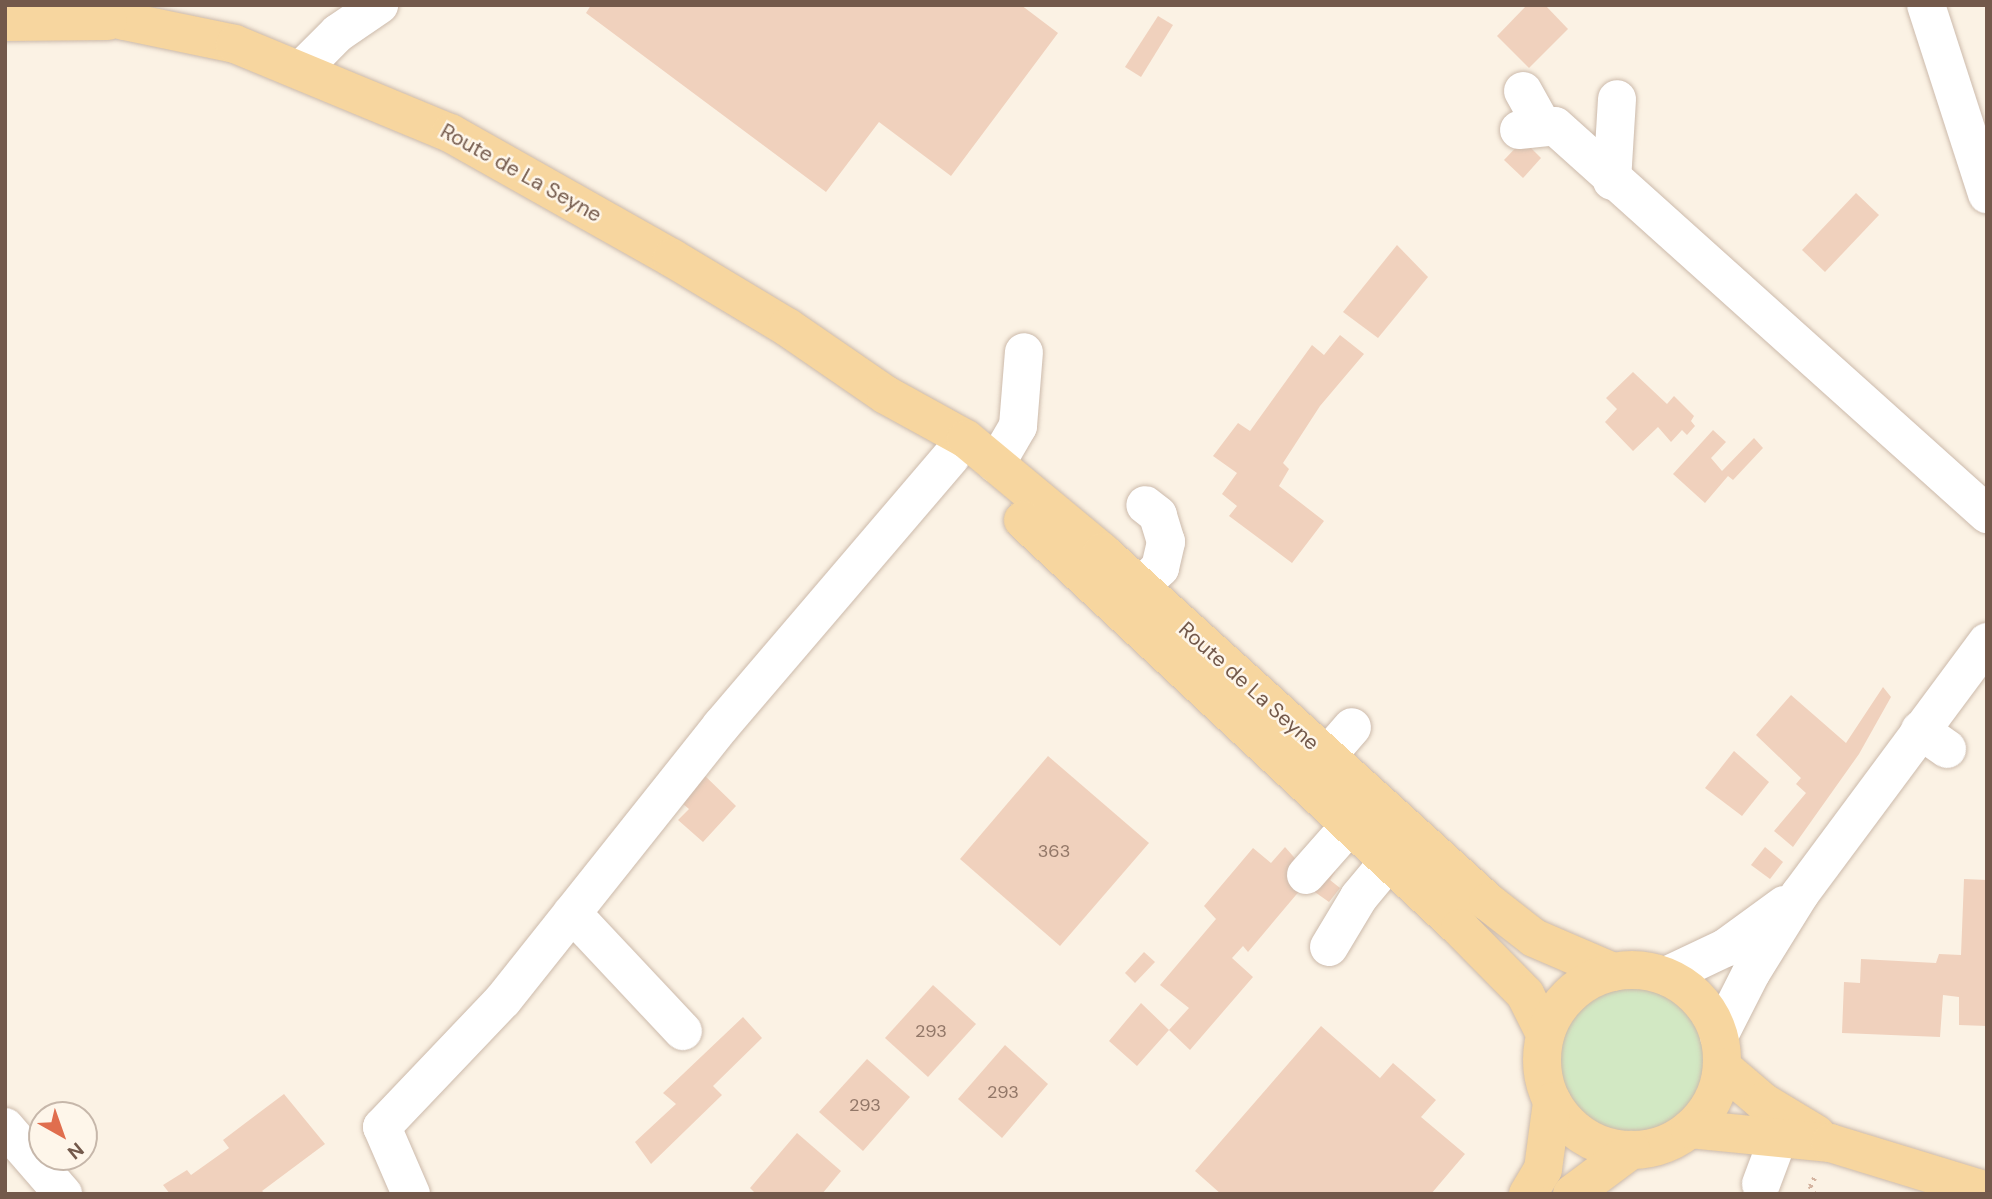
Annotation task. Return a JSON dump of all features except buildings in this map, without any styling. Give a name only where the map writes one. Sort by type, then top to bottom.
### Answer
[{"type":"main road","name":"Route de La Seyne","points":[[77,5],[125,13],[235,44],[302,69],[450,133],[568,198],[787,327],[886,395],[966,439],[1140,587],[1488,902],[1534,937],[1613,972]]},
{"type":"main road","name":"Route de La Seyne","points":[[5,22],[125,13]]},
{"type":"main road","name":"Route de La Seyne","points":[[886,395],[951,457],[1088,577],[1389,861],[1525,994],[1545,1034]]},
{"type":"main road","points":[[1528,1194],[1544,1169],[1552,1102],[1541,1057],[1545,1034],[1567,999],[1583,984],[1613,972],[1649,971],[1666,976],[1699,1000],[1720,1051],[1763,1102],[1829,1143]]},
{"type":"main road","points":[[1572,1194],[1631,1150],[1672,1141],[1690,1129],[1712,1101],[1720,1051]]},
{"type":"main road","points":[[1552,1102],[1585,1137],[1631,1150]]},
{"type":"main road","points":[[1690,1129],[1829,1143],[1987,1191]]},
{"type":"street","points":[[302,69],[338,33],[379,5]]},
{"type":"street","points":[[1926,5],[1978,135],[1987,194]]},
{"type":"street","points":[[1523,91],[1531,129],[1555,126],[1612,181],[1987,514]]},
{"type":"street","points":[[1612,181],[1618,99]]},
{"type":"street","points":[[996,464],[1018,426],[1024,352]]},
{"type":"street","points":[[411,1194],[382,1128],[503,1000],[721,726],[951,457]]},
{"type":"street","points":[[1140,587],[1160,568],[1166,542],[1158,515],[1145,505]]},
{"type":"street","points":[[1720,1051],[1751,973],[1800,894],[1933,739],[1987,642]]},
{"type":"street","points":[[1327,756],[1352,727]]},
{"type":"street","points":[[1306,875],[1350,824]]},
{"type":"street","points":[[1329,947],[1359,897],[1389,861]]},
{"type":"street","points":[[1666,976],[1725,948],[1800,894]]},
{"type":"street","points":[[572,913],[683,1031]]},
{"type":"street","points":[[5,1127],[63,1194]]},
{"type":"street","points":[[1761,1184],[1779,1136]]},
{"type":"green space","points":[[1632,970],[1666,977],[1682,985],[1695,997],[1707,1010],[1715,1026],[1722,1060],[1715,1094],[1707,1110],[1695,1123],[1682,1135],[1666,1143],[1632,1150],[1598,1143],[1582,1135],[1569,1123],[1557,1110],[1549,1094],[1542,1060],[1549,1026],[1557,1010],[1569,997],[1582,985],[1598,977]]}]
